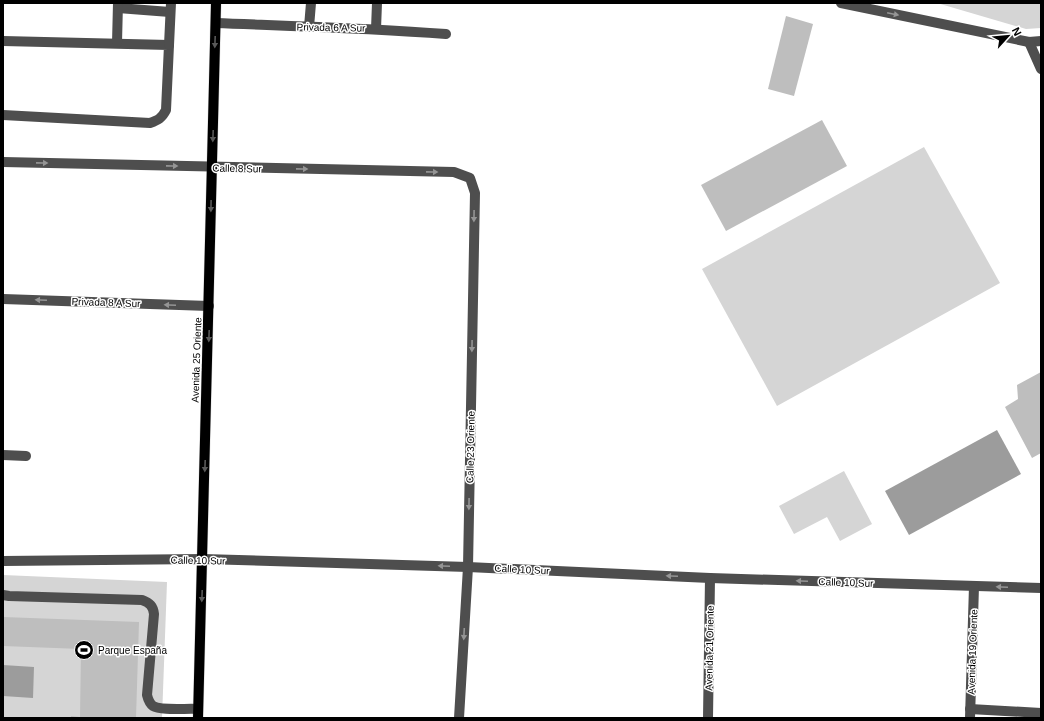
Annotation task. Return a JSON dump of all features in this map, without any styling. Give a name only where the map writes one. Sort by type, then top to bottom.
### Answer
[{"type":"main road","name":"Avenida 25 Oriente","points":[[198,713],[210,306],[216,3]]},
{"type":"street","points":[[309,27],[311,3]]},
{"type":"street","points":[[376,29],[377,3]]},
{"type":"street","points":[[841,3],[1029,42],[1041,41]]},
{"type":"street","points":[[3,115],[150,123],[162,118],[166,110],[171,7],[118,5],[117,43]]},
{"type":"street","name":"Privada 6 A Sur","points":[[216,23],[376,29],[446,34]]},
{"type":"street","points":[[3,41],[168,45]]},
{"type":"street","points":[[1029,42],[1041,69]]},
{"type":"street","name":"Calle 8 Sur","points":[[3,162],[212,168],[454,172],[470,178]]},
{"type":"street","name":"Calle 23 Oriente","points":[[459,718],[468,567],[474,193],[470,178]]},
{"type":"street","name":"Privada 8 A Sur","points":[[3,299],[210,306]]},
{"type":"street","points":[[3,455],[26,456]]},
{"type":"street","name":"Calle 10 Sur","points":[[3,561],[203,559],[468,567],[710,578],[1041,588]]},
{"type":"street","name":"Avenida 21 Oriente","points":[[708,718],[710,578]]},
{"type":"street","name":"Avenida 19 Oriente","points":[[970,714],[974,586]]},
{"type":"street","points":[[3,595],[142,600],[148,602],[153,607],[154,614],[147,694],[149,701],[154,706],[160,708],[198,713]]},
{"type":"street","points":[[970,714],[1041,713]]},
{"type":"shaded area","points":[[937,3],[1041,3],[1041,28],[1026,29]]},
{"type":"shaded area","points":[[924,147],[1000,283],[777,406],[702,269]]},
{"type":"shaded area","points":[[997,430],[1021,474],[909,535],[885,491]]},
{"type":"shaded area","points":[[844,471],[872,524],[840,541],[827,517],[794,534],[779,506]]},
{"type":"shaded area","name":"Parque España","points":[[3,575],[167,582],[162,718],[3,718]]},
{"type":"shaded area","points":[[3,665],[34,667],[33,698],[3,696]]},
{"type":"building","points":[[786,16],[813,24],[794,96],[768,89]]},
{"type":"building","points":[[822,120],[847,166],[726,231],[701,185]]},
{"type":"building","points":[[1041,372],[1041,453],[1032,458],[1005,407],[1018,399],[1017,385]]},
{"type":"building","points":[[3,617],[139,622],[136,718],[71,718],[71,716],[80,717],[81,649],[3,646]]},
{"type":"place","name":"Parque España","points":[[84,650]]}]
